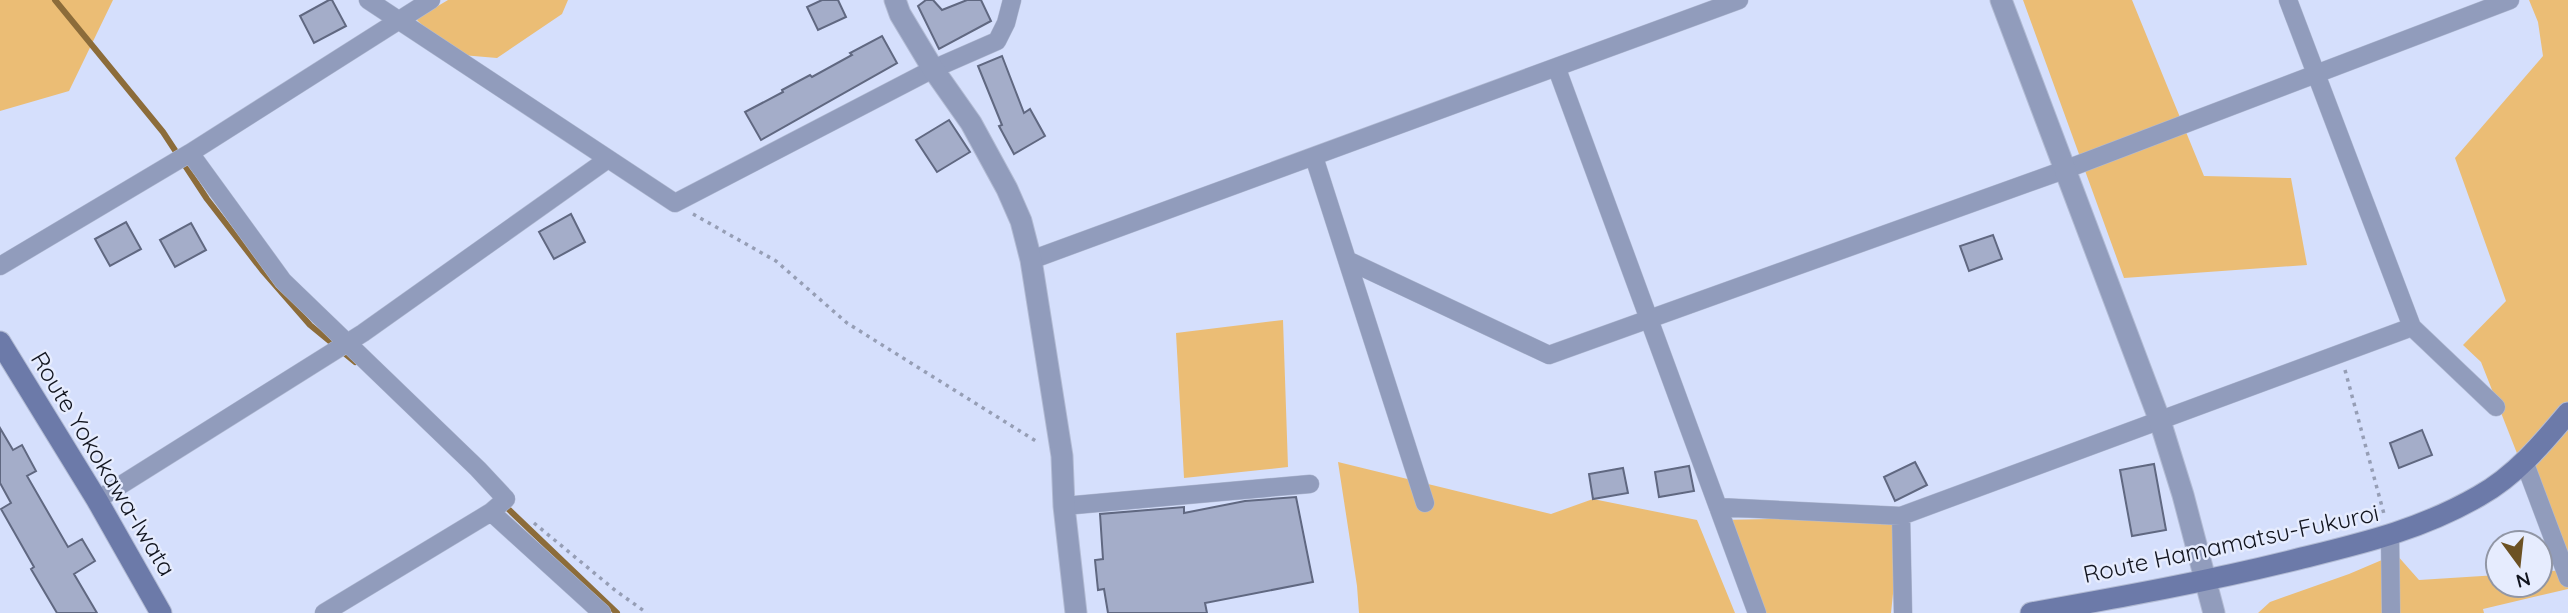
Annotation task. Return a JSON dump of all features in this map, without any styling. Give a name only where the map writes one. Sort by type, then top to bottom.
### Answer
[{"type":"main road","name":"Route Yokokawa-Iwata","points":[[0,342],[97,500],[161,613]]},
{"type":"main road","name":"Route Hamamatsu-Fukuroi","points":[[2031,613],[2204,582],[2390,537],[2435,519],[2481,495],[2535,452],[2568,413]]},
{"type":"street","points":[[368,0],[675,203],[933,69],[997,41],[1006,23],[1012,0]]},
{"type":"street","points":[[0,267],[190,153],[431,0]]},
{"type":"street","points":[[895,0],[900,14],[933,69],[971,123],[1007,188],[1021,221],[1031,260],[1062,456],[1064,506],[1076,613]]},
{"type":"street","points":[[1031,260],[1739,0]]},
{"type":"street","points":[[2001,0],[2160,421],[2183,495],[2214,613]]},
{"type":"street","points":[[2288,0],[2412,327],[2496,407]]},
{"type":"street","points":[[1347,260],[1549,355],[2064,170],[2510,0]]},
{"type":"street","points":[[1557,69],[1758,613]]},
{"type":"street","points":[[190,153],[283,281],[478,469],[496,508],[602,613]]},
{"type":"street","points":[[1314,157],[1425,503]]},
{"type":"street","points":[[97,500],[347,343],[608,159]]},
{"type":"street","points":[[1718,507],[1901,516],[2412,327]]},
{"type":"street","points":[[2525,461],[2568,578]]},
{"type":"street","points":[[1064,506],[1310,484]]},
{"type":"street","points":[[324,613],[496,508]]},
{"type":"street","points":[[1901,516],[1903,613]]},
{"type":"street","points":[[2390,537],[2390,613]]},
{"type":"path","points":[[675,203],[776,261],[847,323],[1062,456]]},
{"type":"path","points":[[2340,354],[2390,537]]},
{"type":"path","points":[[496,508],[647,613]]},
{"type":"shaded area","points":[[0,0],[113,0],[69,91],[0,111]]},
{"type":"shaded area","points":[[448,0],[568,0],[562,14],[497,58],[450,54],[416,19]]},
{"type":"shaded area","points":[[2023,0],[2132,0],[2204,176],[2291,178],[2307,265],[2124,278]]},
{"type":"shaded area","points":[[2529,0],[2568,0],[2568,589],[2554,592],[2554,571],[2563,570],[2554,547],[2554,529],[2547,529],[2481,362],[2463,345],[2506,301],[2455,158],[2543,56],[2538,22]]},
{"type":"shaded area","points":[[1283,320],[1288,467],[1184,478],[1176,333]]},
{"type":"shaded area","points":[[1338,462],[1551,514],[1593,499],[1697,520],[1735,613],[1359,613]]},
{"type":"shaded area","points":[[1901,516],[1891,613],[1757,613],[1723,520]]},
{"type":"shaded area","points":[[2396,554],[2419,580],[2484,576],[2484,599],[2526,599],[2483,609],[2484,613],[2258,613],[2270,602]]},
{"type":"building","points":[[332,0],[346,26],[314,43],[300,16]]},
{"type":"building","points":[[822,0],[838,0],[846,17],[818,30],[807,7]]},
{"type":"building","points":[[926,0],[933,0],[942,10],[967,0],[981,0],[991,21],[939,49],[918,6]]},
{"type":"building","points":[[882,36],[897,63],[761,140],[745,112]]},
{"type":"building","points":[[1002,56],[1024,113],[1030,109],[1045,136],[1014,154],[999,126],[1002,125],[978,66]]},
{"type":"building","points":[[949,120],[970,152],[937,172],[916,140]]},
{"type":"building","points":[[571,214],[585,242],[554,259],[539,232]]},
{"type":"building","points":[[126,222],[141,249],[110,266],[95,239]]},
{"type":"building","points":[[191,223],[206,250],[175,267],[160,240]]},
{"type":"building","points":[[1993,235],[2002,259],[1969,271],[1960,246]]},
{"type":"building","points":[[0,428],[13,450],[22,445],[36,471],[27,476],[68,547],[82,539],[95,561],[74,574],[97,613],[57,613],[31,569],[34,567],[1,509],[11,503],[0,483]]},
{"type":"building","points":[[2422,430],[2432,455],[2399,468],[2390,443]]},
{"type":"building","points":[[1915,462],[1927,485],[1895,501],[1884,477]]},
{"type":"building","points":[[2154,464],[2166,530],[2132,536],[2120,470]]},
{"type":"building","points":[[1689,466],[1694,491],[1659,497],[1655,472]]},
{"type":"building","points":[[1623,468],[1628,493],[1593,499],[1589,474]]},
{"type":"building","points":[[1296,497],[1313,582],[1205,603],[1207,613],[1108,613],[1104,589],[1098,590],[1095,560],[1103,559],[1100,514],[1184,507],[1184,513],[1245,501]]},
{"type":"waterway","points":[[55,0],[163,132],[207,199],[262,270],[310,325],[355,362]]},
{"type":"waterway","points":[[502,503],[617,613]]}]
